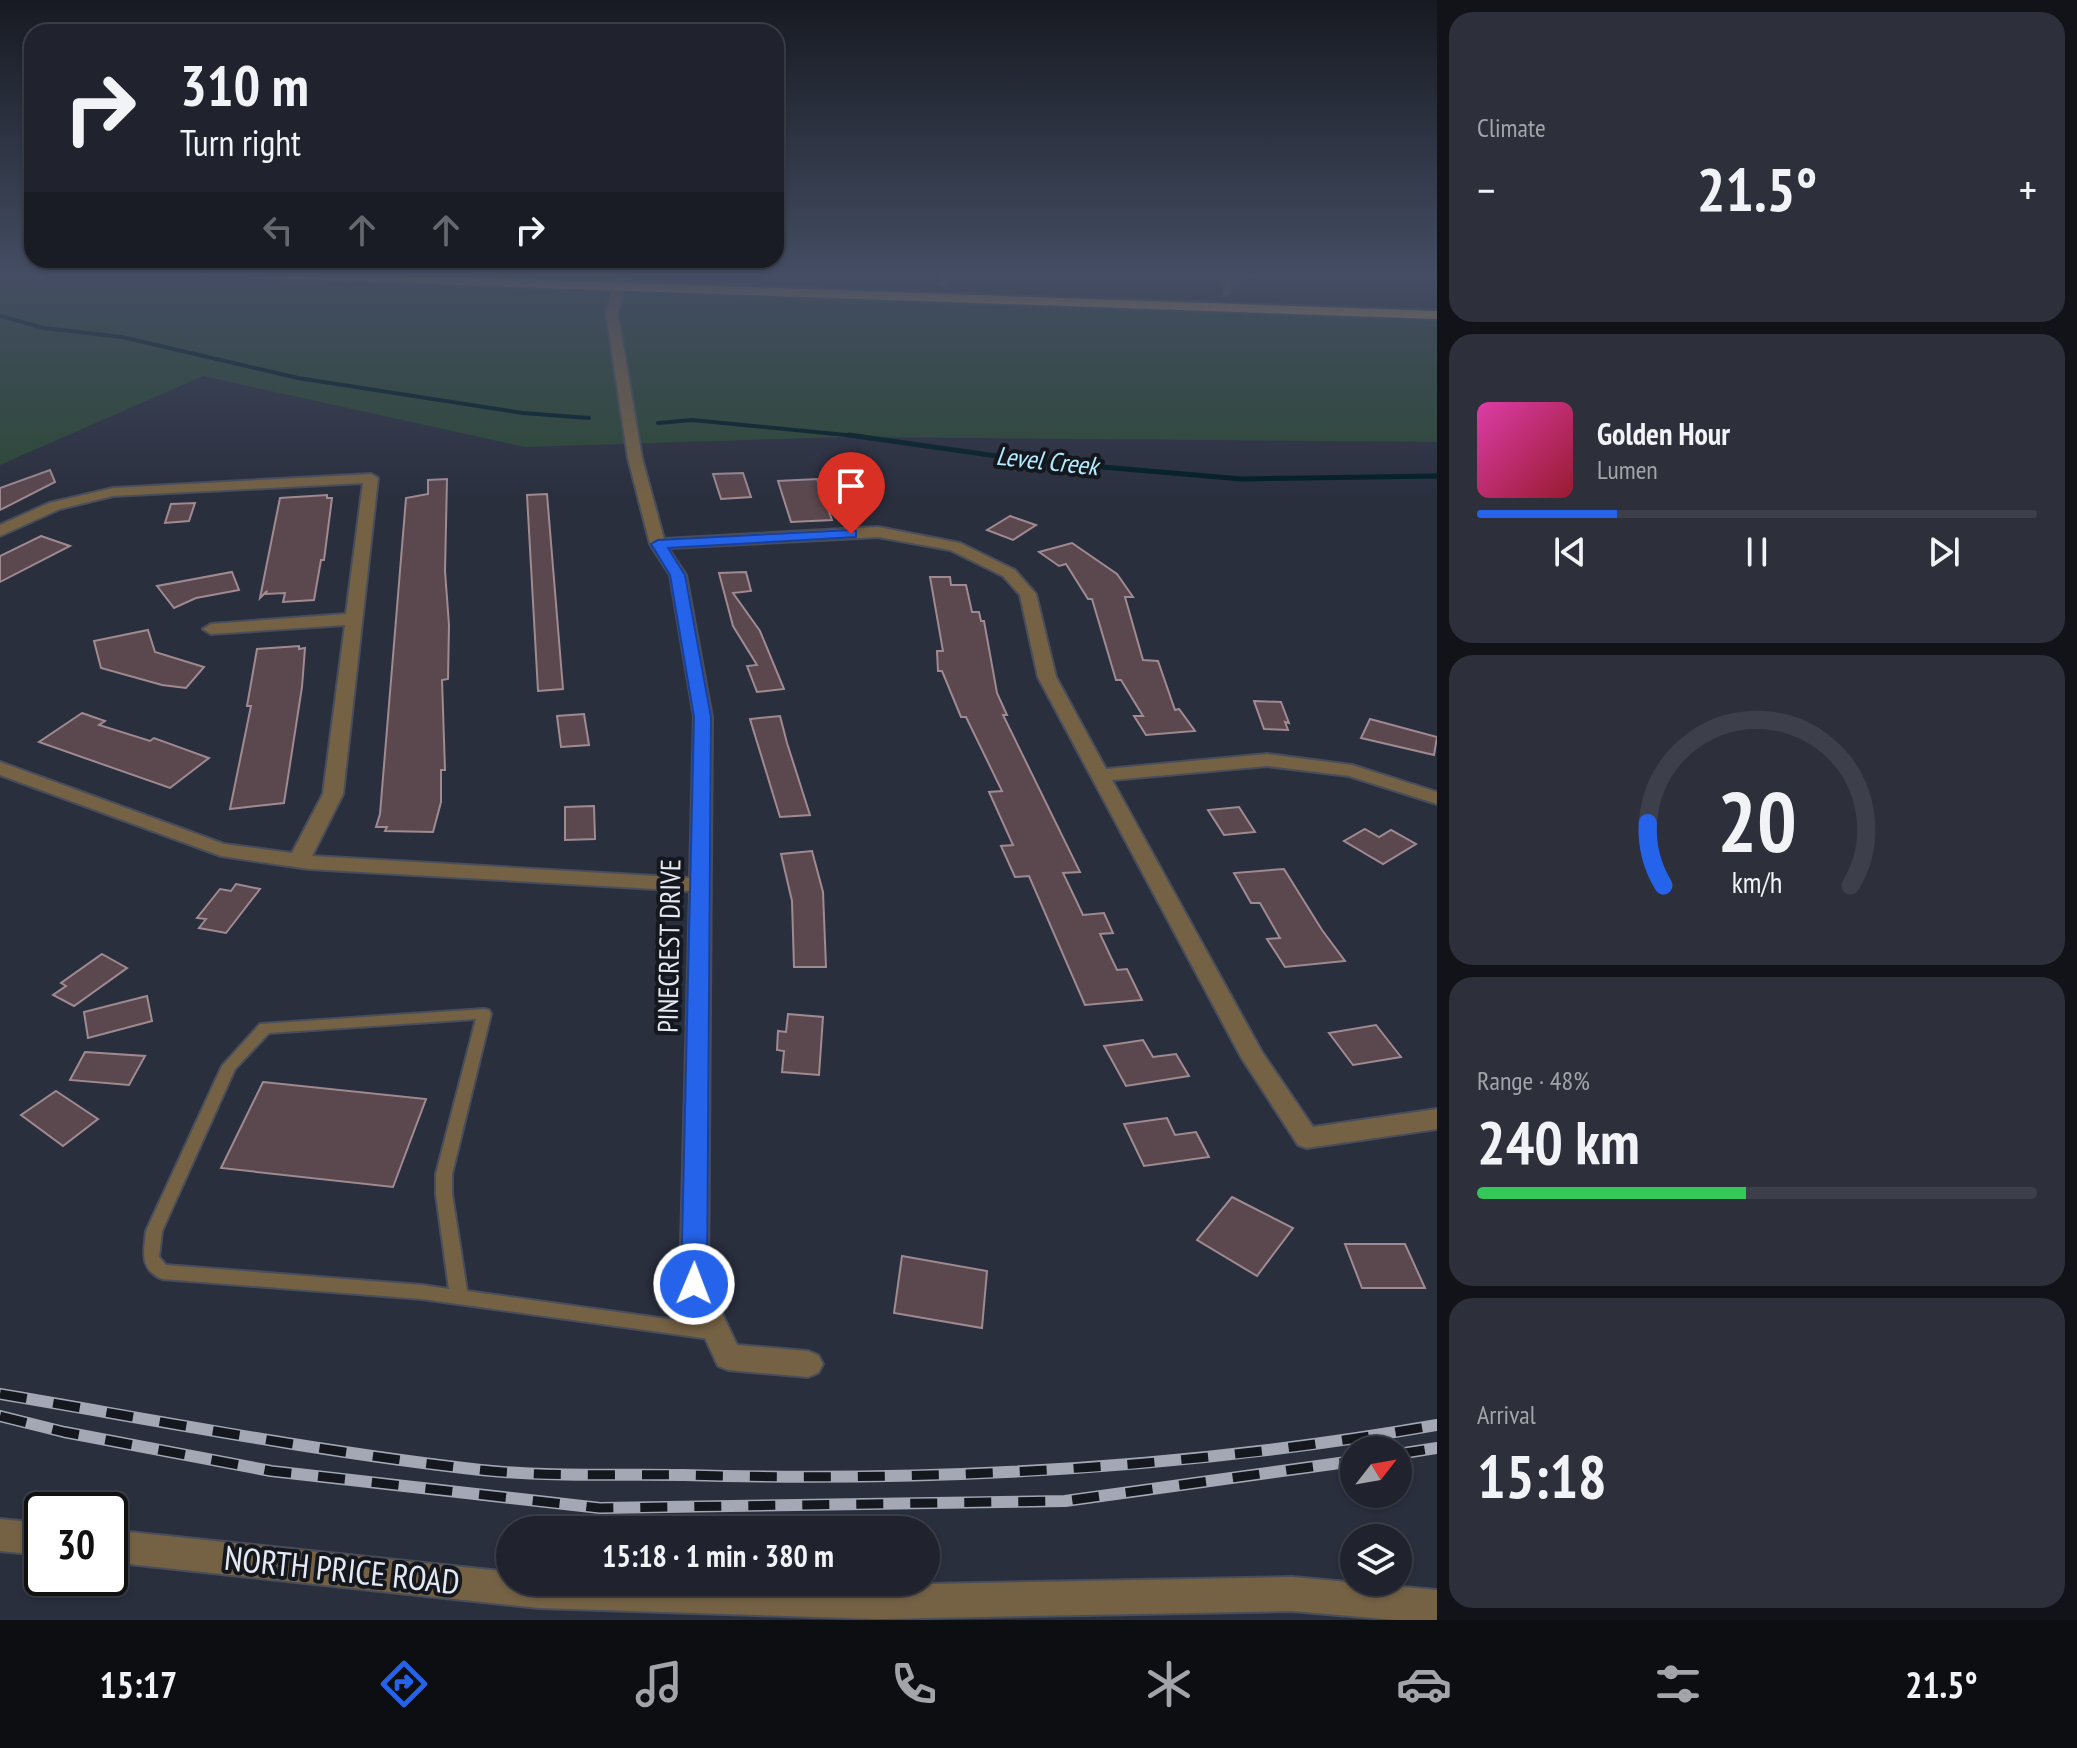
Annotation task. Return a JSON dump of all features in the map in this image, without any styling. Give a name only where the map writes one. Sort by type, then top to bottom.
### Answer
[{"type":"street","name":"PINECREST DRIVE","points":[[617,348],[635,458],[658,544],[678,575],[703,717],[694,1284],[728,1357],[808,1364]]},
{"type":"street","points":[[0,531],[34,511],[70,499],[113,492],[371,478],[333,794],[299,860]]},
{"type":"street","points":[[658,544],[878,532],[954,546],[1009,573],[1028,594],[1047,677],[1253,1057],[1307,1138],[1437,1119]]},
{"type":"street","points":[[211,629],[352,619]]},
{"type":"street","points":[[1100,775],[1267,760],[1352,771],[1437,798]]},
{"type":"street","points":[[0,768],[221,850],[299,860],[700,885]]},
{"type":"street","points":[[0,1535],[24,1537]]},
{"type":"street","name":"NORTH PRICE ROAD","points":[[128,1548],[539,1591],[878,1602],[1292,1594],[1437,1607]]},
{"type":"lane","points":[[459,1297],[444,1194],[444,1174],[484,1014],[265,1028],[229,1066],[154,1231],[151,1259],[162,1272],[459,1297],[717,1333]]},
{"type":"green space","points":[[0,348],[1437,348],[1437,442],[844,437],[525,447],[203,376],[0,465]]},
{"type":"building","points":[[50,470],[55,482],[0,510],[0,488]]},
{"type":"building","points":[[743,473],[751,497],[721,499],[713,474]]},
{"type":"building","points":[[447,479],[445,571],[449,625],[448,679],[442,680],[445,770],[441,770],[441,802],[433,832],[385,831],[387,827],[376,827],[380,814],[406,498],[428,494],[428,480]]},
{"type":"building","points":[[817,479],[832,520],[791,522],[778,481]]},
{"type":"building","points":[[547,494],[563,689],[538,691],[527,495]]},
{"type":"building","points":[[327,495],[327,498],[332,498],[324,560],[321,560],[314,600],[283,602],[285,593],[266,594],[267,591],[260,598],[280,498]]},
{"type":"building","points":[[195,503],[189,521],[165,523],[171,504]]},
{"type":"building","points":[[1010,516],[1036,525],[1013,540],[987,530]]},
{"type":"building","points":[[41,536],[70,546],[0,582],[0,556]]},
{"type":"building","points":[[1072,543],[1117,574],[1133,597],[1125,597],[1143,660],[1158,661],[1175,710],[1179,709],[1195,731],[1146,735],[1134,716],[1143,716],[1121,680],[1116,680],[1092,599],[1088,599],[1066,564],[1059,566],[1039,552]]},
{"type":"building","points":[[232,572],[239,590],[196,598],[174,608],[157,586]]},
{"type":"building","points":[[746,572],[751,591],[733,593],[760,631],[784,689],[757,692],[747,666],[757,665],[733,626],[719,573]]},
{"type":"building","points":[[930,577],[950,577],[951,585],[966,585],[972,612],[979,612],[981,621],[984,621],[997,693],[1007,715],[1003,715],[1080,872],[1063,873],[1083,915],[1104,913],[1113,933],[1100,934],[1117,970],[1127,969],[1142,1000],[1085,1005],[1029,876],[1015,877],[1001,846],[1013,845],[989,792],[1002,791],[966,717],[961,717],[942,671],[938,671],[937,651],[943,651]]},
{"type":"building","points":[[148,630],[155,652],[204,667],[186,688],[162,685],[101,668],[94,641]]},
{"type":"building","points":[[299,646],[299,649],[305,648],[302,687],[284,803],[230,809],[251,706],[247,706],[257,649]]},
{"type":"building","points":[[1254,701],[1281,702],[1289,723],[1285,722],[1288,730],[1264,729]]},
{"type":"building","points":[[82,713],[105,721],[99,725],[150,741],[154,738],[209,758],[170,788],[39,742]]},
{"type":"building","points":[[584,714],[589,745],[561,747],[557,716]]},
{"type":"building","points":[[780,716],[810,815],[780,817],[750,719]]},
{"type":"building","points":[[1370,719],[1437,737],[1434,755],[1361,738]]},
{"type":"building","points":[[594,806],[595,839],[565,840],[565,807]]},
{"type":"building","points":[[1239,807],[1255,832],[1224,835],[1208,810]]},
{"type":"building","points":[[1365,829],[1379,837],[1391,830],[1416,844],[1383,864],[1344,841]]},
{"type":"building","points":[[812,851],[823,892],[826,967],[794,967],[792,901],[781,854]]},
{"type":"building","points":[[1284,869],[1345,961],[1285,967],[1267,939],[1280,938],[1260,903],[1251,903],[1234,873]]},
{"type":"building","points":[[236,884],[260,889],[226,933],[199,928],[206,919],[197,918],[220,889],[231,891]]},
{"type":"building","points":[[102,954],[127,968],[74,1006],[53,995],[66,986],[61,983]]},
{"type":"building","points":[[147,996],[152,1021],[88,1038],[84,1012]]},
{"type":"building","points":[[788,1014],[823,1017],[819,1075],[782,1072],[784,1051],[777,1050],[778,1031],[786,1032]]},
{"type":"building","points":[[1376,1025],[1401,1057],[1353,1065],[1329,1033]]},
{"type":"building","points":[[1143,1040],[1153,1057],[1176,1054],[1189,1076],[1126,1086],[1104,1046]]},
{"type":"building","points":[[85,1052],[145,1056],[129,1085],[70,1080]]},
{"type":"building","points":[[263,1082],[426,1099],[393,1187],[221,1168]]},
{"type":"building","points":[[56,1091],[98,1119],[63,1146],[21,1115]]},
{"type":"building","points":[[1167,1118],[1175,1135],[1196,1132],[1209,1157],[1144,1166],[1124,1124]]},
{"type":"building","points":[[1232,1197],[1293,1228],[1257,1276],[1197,1240]]},
{"type":"building","points":[[1345,1244],[1405,1244],[1425,1288],[1362,1288]]},
{"type":"building","points":[[902,1256],[987,1271],[982,1328],[894,1313]]},
{"type":"waterway","name":"Level Creek","points":[[168,348],[298,378],[523,413],[589,418]]},
{"type":"waterway","name":"Level Creek","points":[[658,423],[692,420],[857,436]]},
{"type":"waterway","name":"Level Creek","points":[[849,435],[857,436]]},
{"type":"waterway","name":"Level Creek","points":[[857,436],[866,437]]},
{"type":"waterway","name":"Level Creek","points":[[857,436],[1032,461],[1242,479],[1437,476]]},
{"type":"railway","points":[[0,1394],[360,1454],[481,1470],[557,1474],[779,1477],[1062,1469],[1250,1452],[1437,1425]]},
{"type":"railway","points":[[0,1416],[64,1432],[271,1471],[600,1508],[1065,1501],[1340,1463]]},
{"type":"railway","points":[[1412,1452],[1437,1448]]},
{"type":"route","points":[[694,1284],[703,717],[678,575],[658,544],[851,534]]}]
